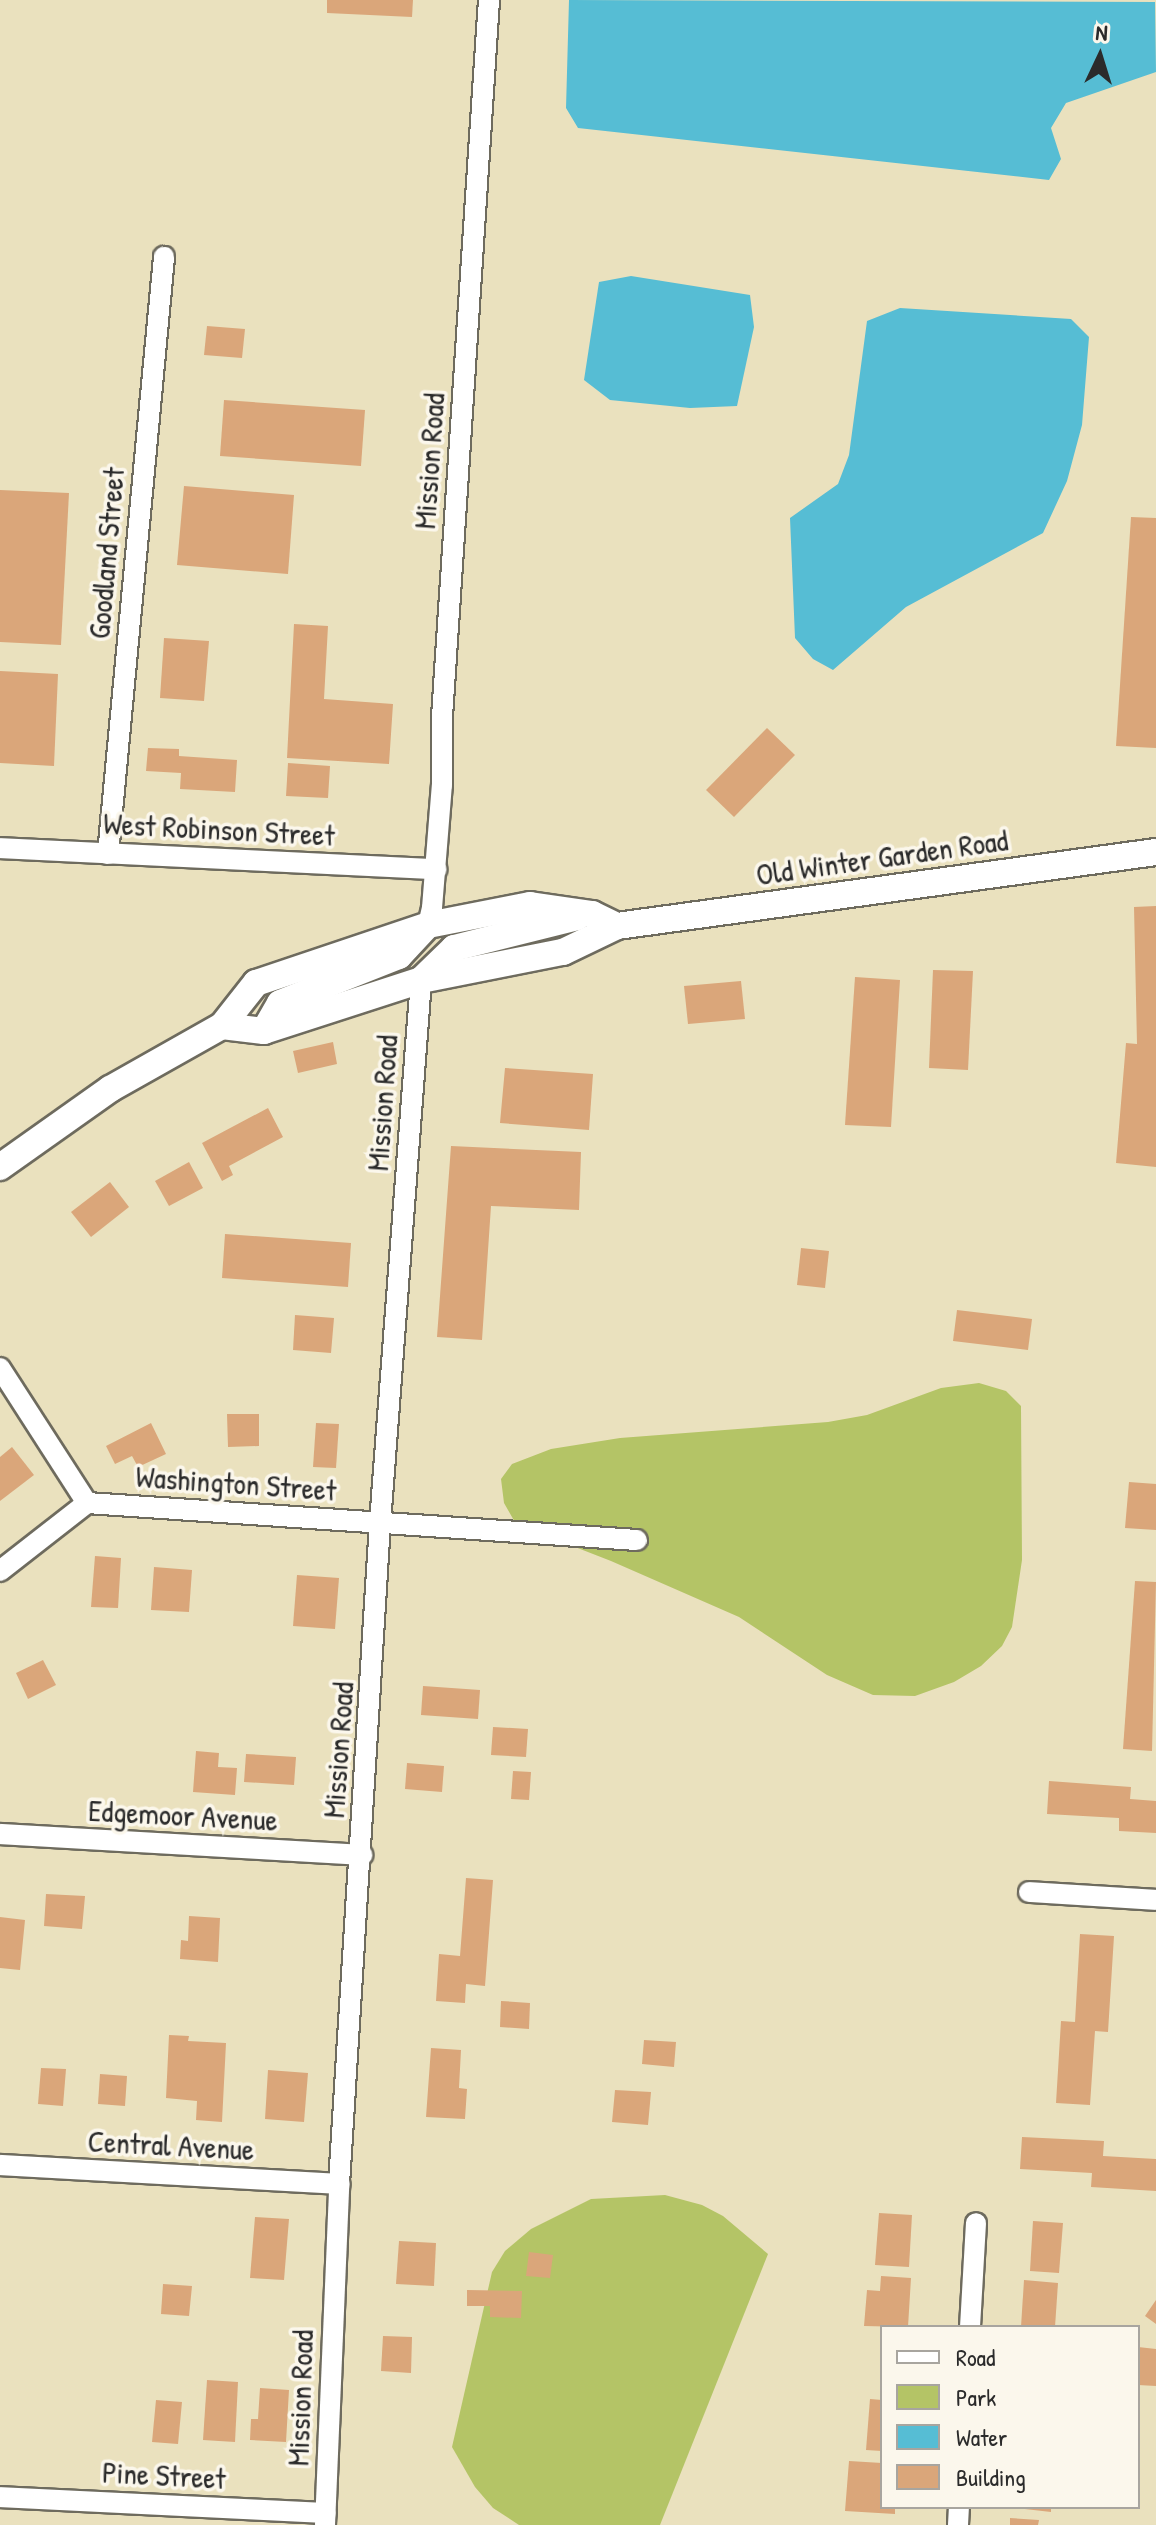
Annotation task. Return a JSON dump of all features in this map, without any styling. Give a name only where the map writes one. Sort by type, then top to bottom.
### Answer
[{"type":"main road","name":"Old Winter Garden Road","points":[[222,1026],[264,1031],[421,980],[563,952],[617,926],[1156,852]]},
{"type":"main road","points":[[0,1167],[110,1089],[222,1026],[256,983],[428,925],[530,905],[592,914],[617,926]]},
{"type":"main road","points":[[421,980],[454,948],[592,914]]},
{"type":"main road","points":[[264,1031],[280,1003],[399,956],[428,925]]},
{"type":"street","name":"Mission Road","points":[[428,925],[436,869],[489,0]]},
{"type":"street","name":"Goodland Street","points":[[108,854],[164,257]]},
{"type":"street","name":"West Robinson Street","points":[[0,848],[436,869]]},
{"type":"street","name":"Mission Road","points":[[325,2519],[339,2184],[362,1855],[380,1523],[421,980]]},
{"type":"street","points":[[0,1368],[87,1503],[0,1571]]},
{"type":"street","name":"Washington Street","points":[[87,1503],[637,1540]]},
{"type":"street","name":"Edgemoor Avenue","points":[[0,1834],[362,1855]]},
{"type":"street","points":[[1029,1892],[1156,1900]]},
{"type":"street","name":"Central Avenue","points":[[0,2165],[339,2184]]},
{"type":"street","points":[[970,2325],[976,2223]]},
{"type":"street","name":"Pine Street","points":[[0,2497],[325,2519]]},
{"type":"green space","points":[[979,1383],[1006,1391],[1021,1406],[1022,1560],[1012,1627],[1002,1646],[981,1666],[954,1682],[915,1696],[873,1695],[827,1675],[739,1617],[611,1561],[516,1524],[504,1503],[501,1479],[512,1464],[551,1449],[620,1438],[828,1422],[867,1415],[941,1388]]},
{"type":"green space","points":[[665,2195],[702,2205],[723,2216],[768,2254],[660,2525],[519,2525],[493,2508],[475,2487],[452,2447],[492,2272],[505,2251],[531,2229],[591,2199]]},
{"type":"water","points":[[569,0],[1155,2],[1156,72],[1066,103],[1051,128],[1061,159],[1049,180],[578,128],[566,108]]},
{"type":"water","points":[[631,276],[750,295],[754,327],[737,406],[690,408],[610,400],[584,380],[599,282]]},
{"type":"water","points":[[900,308],[1071,319],[1089,337],[1082,425],[1067,481],[1043,533],[906,607],[833,670],[813,659],[795,638],[790,518],[838,484],[849,455],[867,321]]},
{"type":"building","points":[[327,0],[413,0],[412,17],[327,13]]},
{"type":"building","points":[[207,326],[245,329],[242,358],[204,355]]},
{"type":"building","points":[[224,400],[365,410],[361,466],[220,456]]},
{"type":"building","points":[[184,486],[294,495],[288,574],[177,565]]},
{"type":"building","points":[[0,490],[69,493],[61,645],[0,642]]},
{"type":"building","points":[[1131,517],[1156,518],[1156,748],[1116,746]]},
{"type":"building","points":[[294,624],[328,626],[324,699],[393,704],[389,764],[287,758]]},
{"type":"building","points":[[164,638],[209,641],[204,701],[160,698]]},
{"type":"building","points":[[0,671],[58,674],[54,766],[0,763]]},
{"type":"building","points":[[767,728],[795,755],[734,817],[706,790]]},
{"type":"building","points":[[148,748],[179,749],[179,756],[237,760],[235,792],[180,789],[181,773],[146,771]]},
{"type":"building","points":[[288,763],[330,766],[328,798],[286,796]]},
{"type":"building","points":[[1156,906],[1156,1167],[1116,1163],[1126,1043],[1137,1044],[1134,907]]},
{"type":"building","points":[[933,970],[973,971],[968,1070],[929,1068]]},
{"type":"building","points":[[855,977],[900,980],[891,1127],[845,1125]]},
{"type":"building","points":[[741,981],[745,1019],[688,1024],[684,986]]},
{"type":"building","points":[[333,1042],[337,1064],[298,1073],[293,1051]]},
{"type":"building","points":[[505,1068],[593,1074],[589,1130],[500,1123]]},
{"type":"building","points":[[268,1108],[283,1137],[229,1166],[233,1175],[222,1181],[202,1143]]},
{"type":"building","points":[[451,1146],[581,1152],[579,1210],[491,1206],[482,1340],[437,1337]]},
{"type":"building","points":[[189,1162],[203,1188],[169,1206],[155,1181]]},
{"type":"building","points":[[110,1182],[129,1207],[91,1237],[71,1212]]},
{"type":"building","points":[[225,1234],[351,1243],[348,1287],[222,1278]]},
{"type":"building","points":[[801,1248],[829,1251],[825,1288],[797,1285]]},
{"type":"building","points":[[957,1310],[1032,1319],[1028,1350],[953,1341]]},
{"type":"building","points":[[295,1315],[334,1318],[331,1353],[293,1350]]},
{"type":"building","points":[[227,1414],[259,1414],[259,1446],[228,1447]]},
{"type":"building","points":[[151,1423],[166,1454],[138,1467],[132,1456],[115,1464],[106,1446]]},
{"type":"building","points":[[316,1423],[339,1424],[336,1468],[313,1467]]},
{"type":"building","points":[[12,1447],[34,1475],[0,1501],[0,1457]]},
{"type":"building","points":[[1129,1482],[1156,1484],[1156,1530],[1125,1528]]},
{"type":"building","points":[[95,1556],[121,1558],[118,1608],[91,1607]]},
{"type":"building","points":[[154,1567],[192,1570],[189,1612],[151,1610]]},
{"type":"building","points":[[297,1575],[339,1578],[335,1629],[293,1626]]},
{"type":"building","points":[[1135,1581],[1156,1582],[1152,1751],[1123,1749]]},
{"type":"building","points":[[43,1660],[56,1685],[28,1699],[16,1673]]},
{"type":"building","points":[[423,1686],[480,1690],[478,1719],[421,1715]]},
{"type":"building","points":[[493,1727],[528,1729],[526,1757],[491,1755]]},
{"type":"building","points":[[196,1751],[219,1753],[218,1767],[237,1768],[235,1795],[193,1792]]},
{"type":"building","points":[[246,1754],[296,1757],[294,1785],[244,1782]]},
{"type":"building","points":[[407,1763],[444,1766],[442,1792],[405,1789]]},
{"type":"building","points":[[513,1771],[531,1772],[529,1800],[511,1799]]},
{"type":"building","points":[[1049,1781],[1131,1787],[1130,1799],[1156,1801],[1156,1833],[1119,1831],[1119,1818],[1047,1814]]},
{"type":"building","points":[[466,1878],[493,1880],[485,1986],[466,1984],[465,2003],[436,2001],[439,1954],[460,1956]]},
{"type":"building","points":[[46,1894],[85,1896],[82,1929],[44,1926]]},
{"type":"building","points":[[189,1916],[220,1918],[218,1962],[180,1959],[181,1940],[188,1941]]},
{"type":"building","points":[[0,1917],[25,1920],[20,1970],[0,1968]]},
{"type":"building","points":[[1080,1934],[1114,1936],[1108,2032],[1095,2031],[1090,2105],[1056,2103],[1061,2021],[1075,2022]]},
{"type":"building","points":[[501,2001],[530,2003],[529,2029],[500,2027]]},
{"type":"building","points":[[169,2035],[189,2036],[188,2041],[226,2043],[222,2122],[196,2120],[197,2101],[166,2098]]},
{"type":"building","points":[[644,2040],[676,2042],[674,2067],[642,2064]]},
{"type":"building","points":[[431,2048],[461,2050],[459,2088],[467,2089],[465,2119],[426,2117]]},
{"type":"building","points":[[41,2068],[66,2069],[63,2106],[38,2104]]},
{"type":"building","points":[[268,2070],[308,2073],[304,2122],[265,2119]]},
{"type":"building","points":[[100,2074],[127,2076],[125,2106],[98,2104]]},
{"type":"building","points":[[615,2090],[651,2092],[648,2125],[612,2122]]},
{"type":"building","points":[[1022,2137],[1104,2141],[1103,2156],[1156,2159],[1156,2191],[1091,2187],[1092,2173],[1020,2169]]},
{"type":"building","points":[[879,2213],[912,2215],[909,2267],[875,2265]]},
{"type":"building","points":[[255,2217],[289,2219],[284,2280],[250,2278]]},
{"type":"building","points":[[1033,2221],[1063,2223],[1059,2273],[1030,2271]]},
{"type":"building","points":[[399,2241],[436,2243],[434,2286],[396,2284]]},
{"type":"building","points":[[529,2252],[553,2255],[550,2278],[526,2276]]},
{"type":"building","points":[[881,2276],[911,2278],[908,2325],[864,2326],[867,2290],[880,2291]]},
{"type":"building","points":[[1024,2280],[1058,2283],[1055,2325],[1021,2325]]},
{"type":"building","points":[[163,2284],[192,2286],[189,2316],[161,2314]]},
{"type":"building","points":[[467,2290],[522,2291],[521,2318],[490,2317],[490,2306],[467,2306]]},
{"type":"building","points":[[1156,2300],[1156,2324],[1145,2316]]},
{"type":"building","points":[[383,2336],[412,2337],[411,2373],[381,2371]]},
{"type":"building","points":[[1140,2347],[1156,2349],[1156,2386],[1140,2385]]},
{"type":"building","points":[[207,2380],[238,2382],[235,2442],[203,2440]]},
{"type":"building","points":[[260,2388],[289,2390],[286,2442],[250,2440],[251,2419],[258,2419]]},
{"type":"building","points":[[870,2399],[880,2400],[880,2451],[866,2450]]},
{"type":"building","points":[[156,2400],[182,2402],[178,2444],[152,2442]]},
{"type":"building","points":[[849,2461],[880,2463],[880,2509],[895,2509],[895,2514],[845,2511]]},
{"type":"building","points":[[1010,2518],[1039,2520],[1038,2525],[1010,2525]]}]
